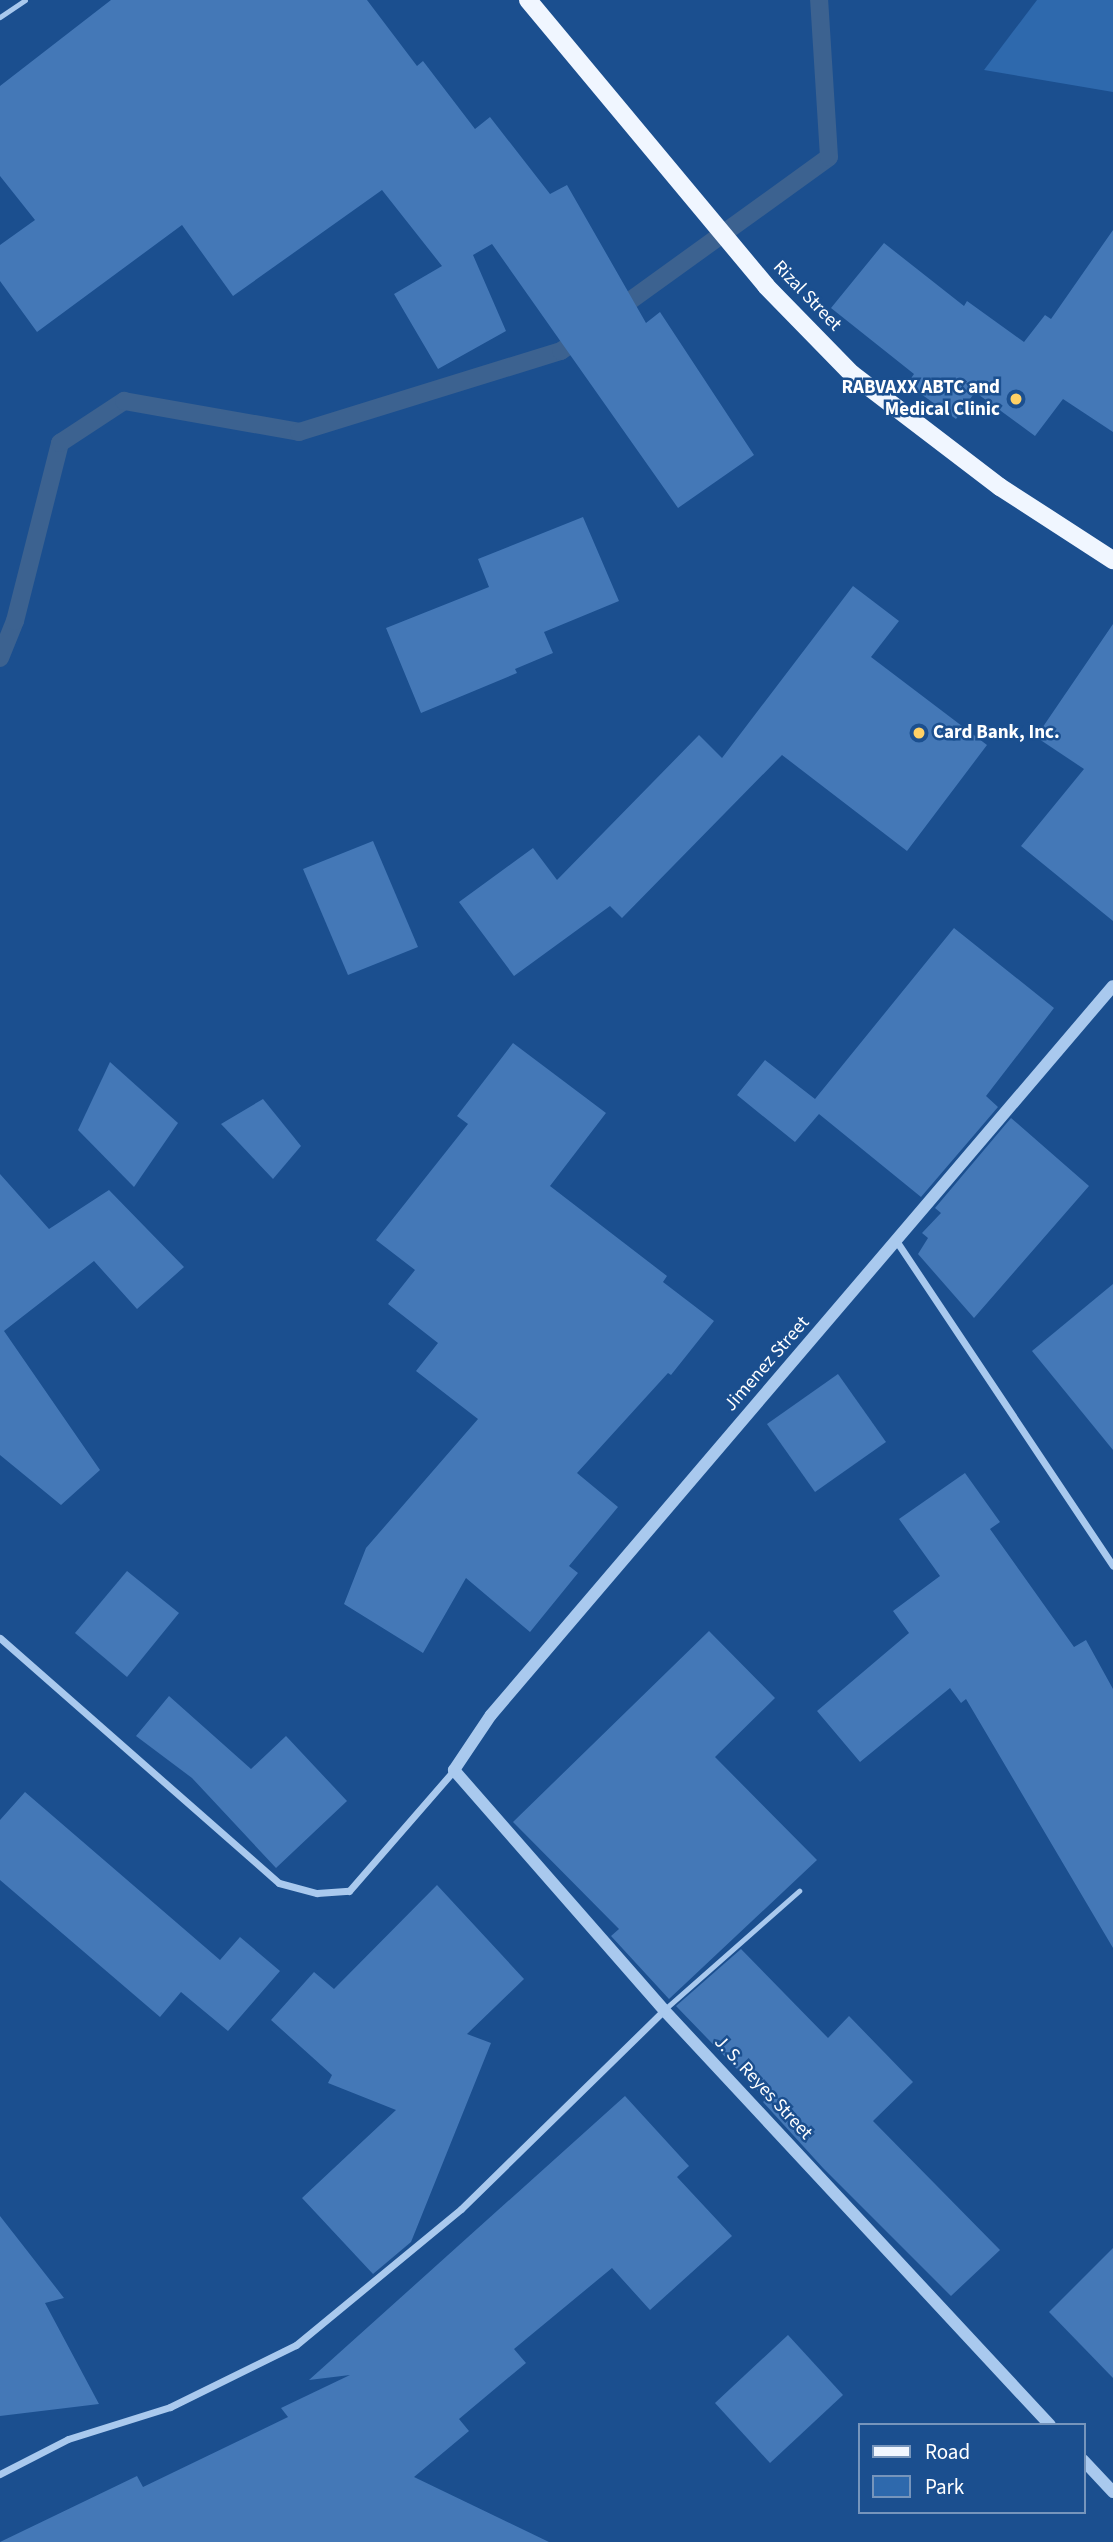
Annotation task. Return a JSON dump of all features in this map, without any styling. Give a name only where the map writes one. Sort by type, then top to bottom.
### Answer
[{"type":"main road","name":"Rizal Street","points":[[528,0],[766,286],[852,374],[1000,487],[1113,560]]},
{"type":"street","name":"Jimenez Street","points":[[454,1770],[491,1716],[1113,986]]},
{"type":"street","points":[[897,1242],[1113,1566]]},
{"type":"street","points":[[0,1638],[279,1883],[317,1893],[349,1891],[454,1770]]},
{"type":"street","name":"J. S. Reyes Street","points":[[454,1770],[664,2010],[1049,2423]]},
{"type":"street","points":[[0,2474],[68,2439],[170,2407],[296,2345],[461,2209],[664,2010]]},
{"type":"street","points":[[1085,2462],[1113,2492]]},
{"type":"lane","points":[[0,17],[25,0]]},
{"type":"lane","points":[[664,2010],[799,1891]]},
{"type":"green space","points":[[1037,0],[1113,0],[1113,92],[984,70]]},
{"type":"building","points":[[111,0],[367,0],[417,66],[423,61],[475,129],[490,117],[550,194],[567,185],[646,323],[660,312],[754,455],[678,508],[492,244],[473,255],[506,331],[438,369],[394,294],[442,266],[382,190],[233,296],[182,225],[37,332],[0,281],[0,245],[35,220],[0,176],[0,86]]},
{"type":"building","points":[[1113,230],[1113,432],[1063,399],[1035,436],[975,392],[956,419],[907,384],[914,374],[831,308],[884,243],[964,306],[967,301],[1024,342],[1045,315],[1051,319]]},
{"type":"building","points":[[583,517],[619,601],[544,632],[553,653],[515,669],[517,673],[421,713],[386,628],[489,587],[478,559]]},
{"type":"building","points":[[853,586],[899,621],[871,657],[987,745],[907,851],[782,755],[622,918],[610,906],[514,976],[459,902],[533,848],[557,880],[699,735],[722,758]]},
{"type":"building","points":[[1113,624],[1113,921],[1021,846],[1084,769],[1036,737]]},
{"type":"building","points":[[373,841],[418,947],[348,975],[303,869]]},
{"type":"building","points":[[954,928],[1054,1008],[986,1096],[998,1107],[921,1197],[819,1114],[795,1142],[737,1095],[765,1060],[815,1099]]},
{"type":"building","points":[[513,1043],[606,1113],[550,1186],[667,1276],[663,1282],[714,1321],[671,1375],[668,1373],[577,1473],[618,1507],[569,1566],[578,1573],[530,1632],[466,1578],[423,1653],[344,1604],[366,1548],[478,1419],[416,1371],[438,1343],[388,1304],[415,1270],[376,1240],[468,1124],[457,1116]]},
{"type":"building","points":[[110,1062],[178,1123],[134,1187],[78,1130]]},
{"type":"building","points":[[263,1099],[301,1146],[273,1179],[221,1124]]},
{"type":"building","points":[[1011,1118],[1089,1186],[974,1318],[918,1254],[928,1238],[922,1233],[941,1213],[935,1208]]},
{"type":"building","points":[[0,1174],[49,1229],[109,1190],[184,1267],[137,1309],[94,1261],[4,1331],[100,1470],[61,1505],[0,1455]]},
{"type":"building","points":[[1113,1284],[1113,1450],[1032,1351]]},
{"type":"building","points":[[838,1374],[886,1442],[815,1492],[767,1424]]},
{"type":"building","points":[[965,1473],[1000,1522],[990,1529],[1074,1647],[1086,1640],[1113,1689],[1113,1948],[966,1699],[961,1703],[950,1688],[860,1762],[817,1711],[909,1633],[893,1611],[940,1576],[899,1519]]},
{"type":"building","points":[[127,1571],[179,1613],[127,1677],[75,1633]]},
{"type":"building","points":[[709,1631],[775,1698],[715,1757],[817,1860],[669,1999],[611,1936],[619,1929],[513,1822]]},
{"type":"building","points":[[169,1696],[251,1769],[286,1736],[347,1801],[276,1868],[192,1778],[136,1736]]},
{"type":"building","points":[[25,1792],[220,1960],[240,1937],[280,1971],[228,2031],[181,1992],[160,2017],[0,1880],[0,1820]]},
{"type":"building","points":[[437,1885],[524,1979],[467,2034],[491,2043],[411,2242],[373,2274],[302,2198],[396,2110],[328,2083],[332,2075],[271,2020],[314,1972],[334,1989]]},
{"type":"building","points":[[741,1949],[828,2038],[849,2016],[913,2082],[873,2121],[1000,2250],[951,2296],[823,2168],[763,2102],[766,2099],[676,2006]]},
{"type":"building","points":[[625,2096],[689,2166],[677,2177],[732,2236],[650,2310],[612,2268],[514,2349],[526,2363],[459,2419],[469,2431],[414,2477],[549,2542],[0,2542],[137,2476],[143,2487],[288,2417],[281,2408],[350,2375],[309,2380]]},
{"type":"building","points":[[0,2216],[64,2298],[45,2303],[99,2404],[0,2416]]},
{"type":"building","points":[[1113,2248],[1113,2378],[1049,2312]]},
{"type":"building","points":[[788,2335],[843,2395],[770,2463],[715,2403]]},
{"type":"waterway","points":[[613,313],[829,157],[819,0]]},
{"type":"waterway","points":[[0,658],[15,621],[60,443],[124,401],[299,432],[561,351],[585,334]]},
{"type":"place","name":"RABVAXX ABTC and Medical Clinic","points":[[1016,399]]},
{"type":"place","name":"Card Bank, Inc.","points":[[919,733]]}]
